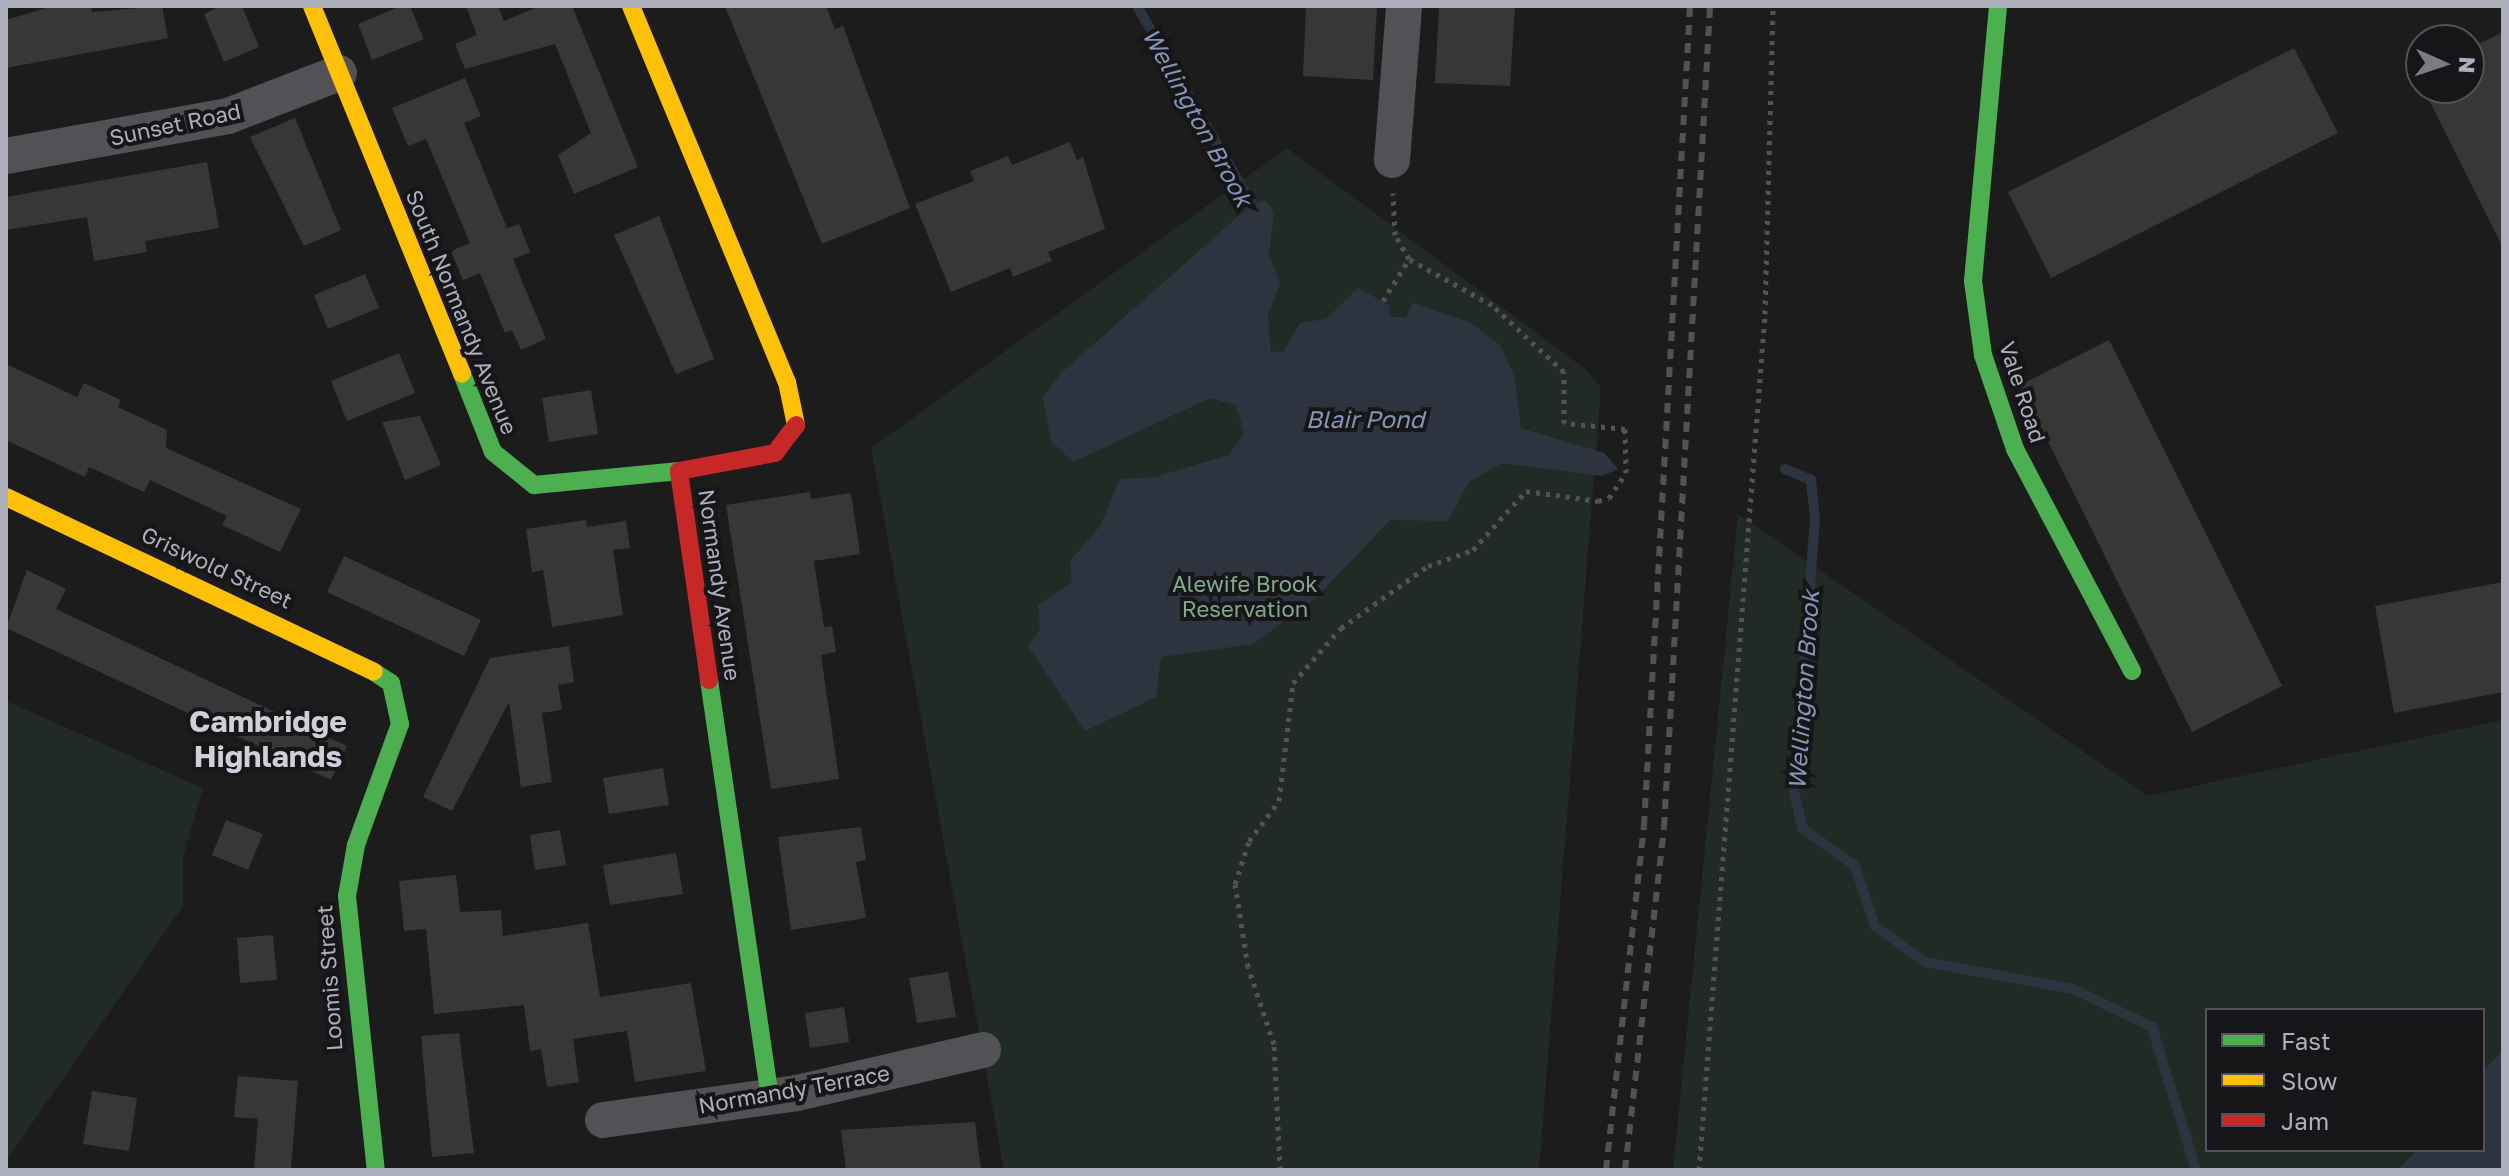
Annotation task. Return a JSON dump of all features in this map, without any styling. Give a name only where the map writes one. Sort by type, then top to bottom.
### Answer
[{"type":"street","name":"South Normandy Avenue","points":[[312,6],[493,452],[509,472],[534,485],[679,471]]},
{"type":"street","name":"Normandy Avenue","points":[[631,6],[787,382],[797,423],[790,442],[775,453],[679,471],[770,1096]]},
{"type":"street","points":[[1392,160],[1404,6]]},
{"type":"street","name":"Vale Road","points":[[1998,6],[1973,281],[1983,355],[2015,449],[2132,671]]},
{"type":"street","name":"Sunset Road","points":[[6,156],[228,116],[339,73]]},
{"type":"street","name":"Griswold Street","points":[[6,497],[341,650],[391,683],[397,696]]},
{"type":"street","name":"Loomis Street","points":[[376,1170],[347,896],[356,845],[385,781],[400,724],[397,696]]},
{"type":"street","name":"Normandy Terrace","points":[[603,1120],[770,1096],[983,1050]]},
{"type":"path","points":[[1699,1170],[1765,314],[1773,6]]},
{"type":"path","points":[[1280,1170],[1274,1044],[1248,967],[1235,884],[1249,841],[1279,801],[1293,683],[1341,628],[1428,566],[1473,550],[1526,491],[1598,501],[1609,498],[1626,473],[1625,429],[1564,423],[1564,372],[1492,305],[1409,259],[1395,235],[1392,160]]},
{"type":"path","points":[[1383,301],[1409,259]]},
{"type":"green space","name":"Alewife Brook Reservation","points":[[1287,148],[1588,371],[1601,388],[1539,1170],[1004,1170],[871,448]]},
{"type":"green space","points":[[1738,514],[2148,796],[2503,720],[2503,1170],[1673,1170]]},
{"type":"green space","points":[[6,701],[203,788],[183,858],[183,906],[6,1161]]},
{"type":"water","name":"Blair Pond","points":[[1266,201],[1274,212],[1269,254],[1280,283],[1268,316],[1271,352],[1284,351],[1300,323],[1326,319],[1358,288],[1389,305],[1391,317],[1406,317],[1413,303],[1471,323],[1500,345],[1515,378],[1521,428],[1604,453],[1618,469],[1602,476],[1502,463],[1469,482],[1448,521],[1390,520],[1317,597],[1253,644],[1161,657],[1156,697],[1085,731],[1028,646],[1040,629],[1038,605],[1072,582],[1070,561],[1100,526],[1120,479],[1155,477],[1229,455],[1244,433],[1236,405],[1210,398],[1073,462],[1051,441],[1043,397],[1061,373],[1252,204]]},
{"type":"water","points":[[2503,1050],[2503,1170],[2397,1170],[2415,1152],[2485,1152],[2485,1069]]},
{"type":"building","points":[[53,6],[91,6],[92,12],[162,6],[168,38],[6,68],[6,20]]},
{"type":"building","points":[[221,6],[242,6],[259,47],[224,62],[204,14]]},
{"type":"building","points":[[401,6],[410,6],[424,39],[372,60],[358,24]]},
{"type":"building","points":[[466,6],[498,6],[504,21],[540,6],[572,6],[638,167],[574,194],[558,155],[591,133],[555,44],[465,69],[455,44],[477,35]]},
{"type":"building","points":[[725,6],[826,6],[835,29],[843,26],[910,208],[822,244]]},
{"type":"building","points":[[1306,6],[1377,6],[1373,80],[1303,76]]},
{"type":"building","points":[[1439,6],[1515,6],[1510,86],[1435,83]]},
{"type":"building","points":[[2503,32],[2503,248],[2431,104],[2485,104],[2485,41]]},
{"type":"building","points":[[2294,48],[2338,133],[2051,278],[2008,192]]},
{"type":"building","points":[[465,78],[481,116],[464,123],[507,228],[519,224],[530,252],[513,259],[546,339],[521,350],[512,330],[505,333],[480,273],[463,280],[451,251],[470,243],[426,139],[408,146],[392,108]]},
{"type":"building","points":[[295,118],[341,230],[304,246],[250,137]]},
{"type":"building","points":[[1070,142],[1077,160],[1083,157],[1105,229],[1048,252],[1052,261],[1013,277],[1010,268],[951,292],[915,204],[974,181],[970,171],[1008,156],[1012,165]]},
{"type":"building","points":[[207,162],[219,228],[145,241],[147,252],[94,261],[87,217],[6,230],[6,197]]},
{"type":"building","points":[[659,216],[714,359],[676,374],[614,235]]},
{"type":"building","points":[[365,274],[379,308],[328,329],[314,295]]},
{"type":"building","points":[[2109,340],[2282,686],[2192,732],[2020,385]]},
{"type":"building","points":[[399,353],[415,393],[347,421],[331,381]]},
{"type":"building","points":[[6,364],[77,397],[84,383],[121,400],[118,407],[167,430],[166,448],[301,509],[280,552],[222,525],[227,516],[150,480],[144,492],[89,467],[85,477],[6,440]]},
{"type":"building","points":[[591,390],[598,434],[549,442],[542,398]]},
{"type":"building","points":[[420,416],[441,465],[405,480],[382,422]]},
{"type":"building","points":[[810,492],[811,499],[851,493],[860,554],[814,561],[824,627],[832,626],[836,652],[821,655],[839,779],[771,789],[726,505]]},
{"type":"building","points":[[586,520],[587,527],[626,521],[630,548],[613,550],[623,615],[552,627],[543,570],[532,572],[526,529]]},
{"type":"building","points":[[344,556],[481,620],[464,656],[327,592]]},
{"type":"building","points":[[27,570],[66,589],[56,609],[347,746],[331,780],[6,628]]},
{"type":"building","points":[[2503,582],[2503,692],[2394,713],[2375,606]]},
{"type":"building","points":[[569,646],[574,682],[558,685],[562,710],[542,713],[552,782],[521,787],[509,702],[452,811],[423,797],[490,658]]},
{"type":"building","points":[[663,768],[669,805],[609,814],[603,778]]},
{"type":"building","points":[[226,820],[263,834],[248,870],[212,855]]},
{"type":"building","points":[[861,827],[866,860],[856,862],[866,918],[791,930],[778,837]]},
{"type":"building","points":[[560,830],[566,865],[535,870],[530,835]]},
{"type":"building","points":[[676,853],[683,894],[610,905],[603,865]]},
{"type":"building","points":[[456,875],[460,912],[501,910],[503,936],[588,923],[600,997],[691,983],[706,1071],[635,1082],[627,1031],[573,1039],[579,1082],[547,1087],[541,1049],[530,1051],[524,1005],[434,1014],[426,929],[404,931],[399,881]]},
{"type":"building","points":[[273,935],[277,980],[240,983],[237,938]]},
{"type":"building","points":[[948,972],[956,1017],[917,1023],[909,978]]},
{"type":"building","points":[[844,1007],[849,1042],[810,1048],[805,1013]]},
{"type":"building","points":[[459,1033],[474,1153],[432,1157],[421,1036]]},
{"type":"building","points":[[238,1076],[298,1081],[291,1170],[254,1170],[258,1119],[234,1117]]},
{"type":"building","points":[[92,1091],[137,1098],[129,1151],[83,1144]]},
{"type":"building","points":[[975,1122],[981,1170],[846,1170],[841,1130]]},
{"type":"waterway","name":"Wellington Brook","points":[[1137,6],[1252,204],[1252,217]]},
{"type":"waterway","name":"Wellington Brook","points":[[1785,469],[1811,480],[1815,519],[1794,792],[1802,828],[1855,866],[1875,926],[1925,962],[2073,989],[2152,1027],[2196,1170]]},
{"type":"railway","points":[[1606,1170],[1644,826],[1690,6]]},
{"type":"railway","points":[[1625,1170],[1664,827],[1710,6]]},
{"type":"traffic: fast","points":[[1998,6],[1973,281],[1983,355],[2015,449],[2132,671]]},
{"type":"traffic: fast","points":[[462,374],[493,452],[534,485],[679,471]]},
{"type":"traffic: fast","points":[[374,672],[391,683],[400,724],[356,845],[347,896],[376,1170]]},
{"type":"traffic: fast","points":[[709,680],[770,1096]]},
{"type":"traffic: slow","points":[[312,6],[462,374]]},
{"type":"traffic: slow","points":[[631,6],[787,382],[796,425]]},
{"type":"traffic: slow","points":[[6,497],[374,672]]},
{"type":"traffic: jam","points":[[709,680],[679,471],[775,453],[796,425]]},
{"type":"district","name":"Cambridge Highlands","points":[[268,738]]}]
